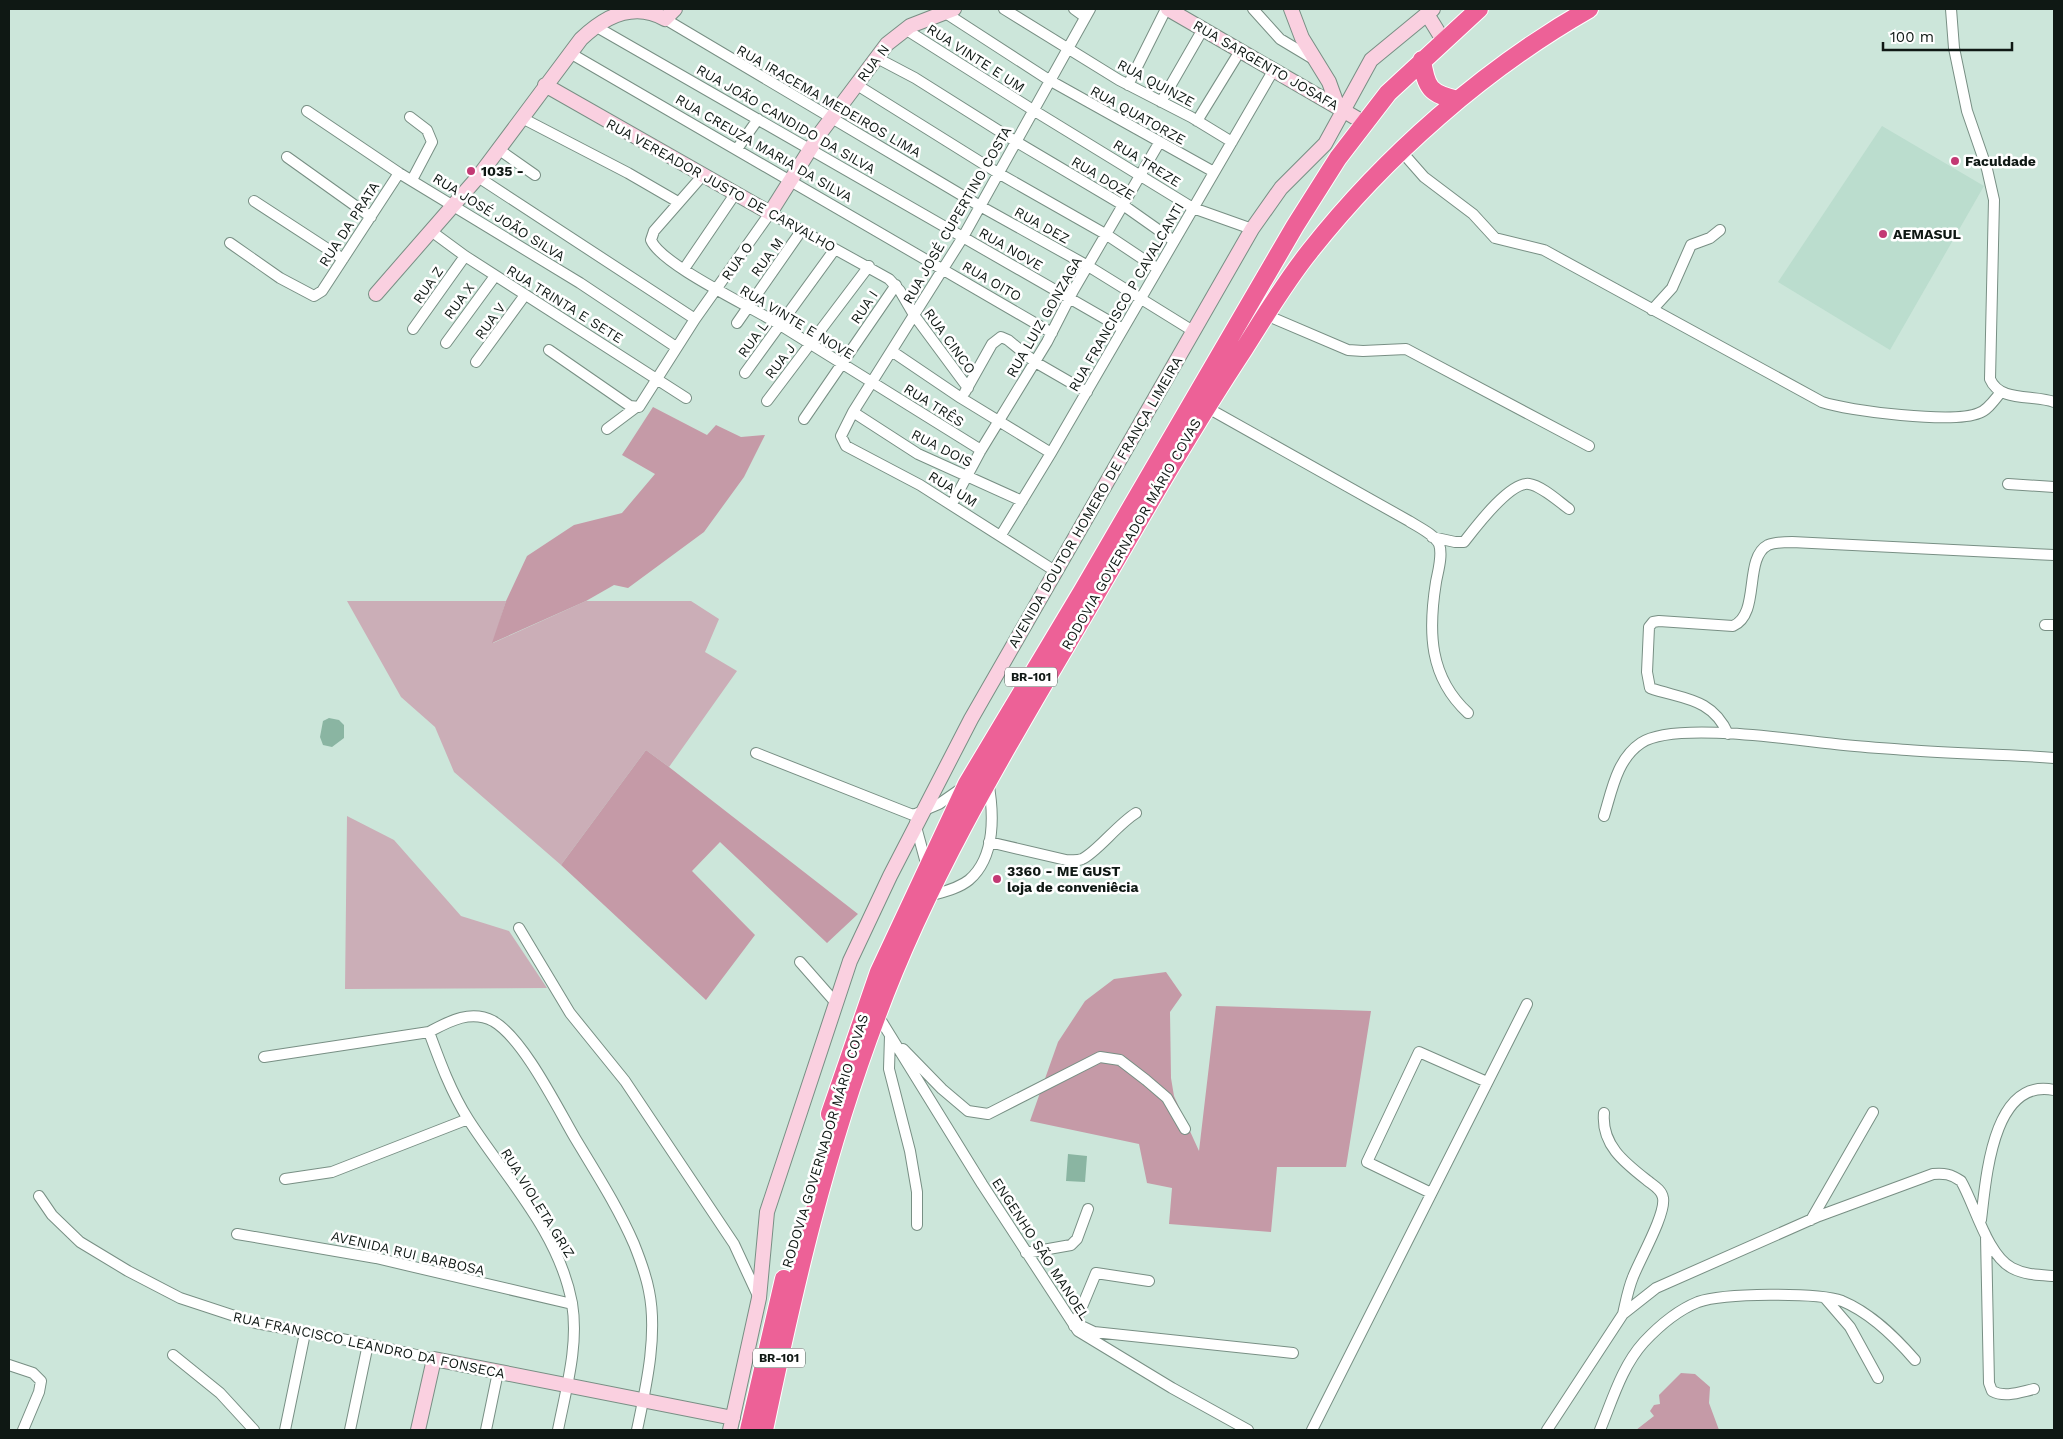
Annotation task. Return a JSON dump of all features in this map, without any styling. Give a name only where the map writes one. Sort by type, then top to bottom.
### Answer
[{"type":"highway","name":"RODOVIA GOVERNADOR MÁRIO COVAS","points":[[749,1430],[785,1272],[841,1080],[879,972],[967,784],[1083,590],[1295,226],[1363,122],[1388,93],[1443,40],[1479,9]]},
{"type":"highway","name":"RODOVIA GOVERNADOR MÁRIO COVAS","points":[[764,1430],[795,1285],[820,1185],[877,1014],[929,896],[988,780],[1206,407],[1309,252],[1402,152],[1458,100],[1518,53],[1589,9]]},
{"type":"highway","points":[[1422,60],[1424,74],[1430,89],[1443,97],[1458,100]]},
{"type":"main road","points":[[376,294],[478,177],[570,52],[595,26],[619,13],[636,9],[670,14]]},
{"type":"main road","name":"RUA SARGENTO JOSAFA","points":[[1167,9],[1363,122]]},
{"type":"main road","points":[[1291,9],[1302,38],[1329,82],[1341,109]]},
{"type":"main road","name":"RUA N","points":[[831,119],[893,38],[905,29],[949,10]]},
{"type":"main road","points":[[1430,11],[1443,40]]},
{"type":"main road","name":"AVENIDA DOUTOR HOMERO DE FRANÇA LIMEIRA","points":[[732,1424],[759,1298],[767,1212],[836,1003],[867,922],[918,818],[971,719],[1252,229],[1281,188],[1325,144],[1341,109],[1371,60],[1430,11]]},
{"type":"main road","name":"RUA VEREADOR JUSTO DE CARVALHO","points":[[545,85],[770,213]]},
{"type":"main road","name":"RUA O","points":[[770,213],[809,150],[831,119]]},
{"type":"main road","points":[[418,1430],[434,1359]]},
{"type":"main road","name":"RUA FRANCISCO LEANDRO DA FONSECA","points":[[434,1359],[567,1387],[642,1400],[732,1424]]},
{"type":"street","name":"RUA QUINZE","points":[[1004,9],[1128,85],[1197,121],[1232,142]]},
{"type":"street","points":[[1074,9],[1088,13]]},
{"type":"street","points":[[1128,85],[1167,9]]},
{"type":"street","points":[[1253,9],[1280,39],[1315,60]]},
{"type":"street","points":[[1944,9],[1950,23],[1968,111],[1987,169],[1994,200],[1988,366],[1993,386],[2001,392],[2054,402]]},
{"type":"street","points":[[1950,23],[1951,9]]},
{"type":"street","name":"RUA QUATORZE","points":[[949,10],[1049,80],[1214,172]]},
{"type":"street","name":"RUA JOSÉ CUPERTINO COSTA","points":[[842,431],[963,237],[1032,110],[1088,13]]},
{"type":"street","name":"RUA IRACEMA MEDEIROS LIMA","points":[[670,14],[831,119],[980,206]]},
{"type":"street","name":"RUA JOÃO CANDIDO DA SILVA","points":[[595,26],[963,237]]},
{"type":"street","name":"RUA VINTE E UM","points":[[905,29],[1032,110]]},
{"type":"street","points":[[1161,102],[1202,29]]},
{"type":"street","points":[[1197,121],[1240,51]]},
{"type":"street","name":"RUA CREUZA MARIA DA SILVA","points":[[570,52],[944,269]]},
{"type":"street","name":"RUA DOZE","points":[[877,58],[938,92],[1015,142],[1123,205],[1174,241]]},
{"type":"street","name":"RUA FRANCISCO P CAVALCANTI","points":[[1001,535],[1051,453],[1273,70]]},
{"type":"street","points":[[858,85],[998,173],[1107,235],[1158,268]]},
{"type":"street","name":"RUA TREZE","points":[[1032,110],[1193,208],[1252,229]]},
{"type":"street","name":"RUA JOSÉ JOÃO SILVA","points":[[307,112],[398,173],[580,283],[676,347]]},
{"type":"street","points":[[410,117],[427,130],[432,142],[412,180]]},
{"type":"street","points":[[522,118],[628,173],[678,202],[703,175]]},
{"type":"street","points":[[737,149],[758,119]]},
{"type":"street","name":"RUA LUIZ GONZAGA","points":[[952,504],[966,476],[1052,333],[1069,299],[1159,143]]},
{"type":"street","points":[[498,149],[535,175]]},
{"type":"street","points":[[1402,152],[1424,176],[1473,214],[1495,238],[1544,250],[1652,310],[1788,381],[1810,396],[1835,406],[1944,417],[1980,413],[2001,392]]},
{"type":"street","points":[[287,157],[371,217]]},
{"type":"street","name":"RUA DA PRATA","points":[[230,243],[302,291],[314,296],[322,291],[398,173]]},
{"type":"street","points":[[478,177],[695,319]]},
{"type":"street","points":[[684,268],[735,194]]},
{"type":"street","points":[[254,201],[343,259]]},
{"type":"street","name":"RUA VINTE E NOVE","points":[[678,202],[658,225],[652,236],[653,244],[658,251],[716,289],[780,325],[872,383]]},
{"type":"street","name":"RUA DEZ","points":[[980,206],[1088,266],[1193,331]]},
{"type":"street","name":"RUA O","points":[[607,430],[638,405],[695,319],[770,213]]},
{"type":"street","name":"RUA VEREADOR JUSTO DE CARVALHO","points":[[770,213],[869,266],[896,285]]},
{"type":"street","points":[[1652,310],[1672,288],[1691,245],[1710,238],[1720,230]]},
{"type":"street","name":"RUA TRINTA E SETE","points":[[431,231],[495,276],[686,398]]},
{"type":"street","name":"RUA M","points":[[737,323],[801,231]]},
{"type":"street","name":"RUA NOVE","points":[[963,237],[1123,329]]},
{"type":"street","name":"RUA L","points":[[745,373],[835,249]]},
{"type":"street","name":"RUA Z","points":[[414,329],[465,256]]},
{"type":"street","name":"RUA J","points":[[767,401],[869,266]]},
{"type":"street","name":"RUA OITO","points":[[944,269],[1052,333]]},
{"type":"street","name":"RUA X","points":[[446,344],[495,276]]},
{"type":"street","name":"RUA CINCO","points":[[896,285],[914,315],[968,388]]},
{"type":"street","name":"RUA I","points":[[804,419],[896,285]]},
{"type":"street","name":"RUA V","points":[[476,362],[525,295]]},
{"type":"street","points":[[1266,315],[1348,350],[1363,352],[1406,349],[1588,446]]},
{"type":"street","points":[[961,398],[995,340],[1000,337],[1008,340],[1035,362],[1086,392]]},
{"type":"street","points":[[549,350],[638,405]]},
{"type":"street","points":[[893,352],[961,398],[1051,453]]},
{"type":"street","name":"RUA TRÊS","points":[[872,383],[981,450]]},
{"type":"street","points":[[1206,407],[1409,521],[1432,537],[1438,544],[1440,552],[1432,610],[1432,648],[1445,683],[1459,704],[1468,713]]},
{"type":"street","name":"RUA DOIS","points":[[854,412],[918,454],[1022,501]]},
{"type":"street","name":"RUA UM","points":[[842,431],[842,441],[846,446],[952,504],[1055,571]]},
{"type":"street","points":[[1432,537],[1464,542],[1480,521],[1512,490],[1521,484],[1530,484],[1569,508]]},
{"type":"street","points":[[2008,484],[2054,487]]},
{"type":"street","points":[[1728,734],[1716,715],[1698,703],[1674,693],[1650,688],[1647,672],[1649,627],[1653,622],[1659,621],[1734,626],[1739,623],[1743,620],[1750,597],[1756,562],[1760,552],[1770,544],[1792,542],[2054,555]]},
{"type":"street","points":[[1604,816],[1619,768],[1628,755],[1640,743],[1652,738],[1668,735],[1728,734],[1899,750],[2054,758]]},
{"type":"street","points":[[756,753],[918,818]]},
{"type":"street","points":[[929,896],[968,881],[981,866],[989,842],[992,808],[988,780]]},
{"type":"street","points":[[918,818],[967,784]]},
{"type":"street","points":[[989,842],[1066,860],[1079,860],[1088,856],[1122,821],[1136,813]]},
{"type":"street","points":[[918,818],[928,870]]},
{"type":"street","points":[[519,928],[570,1013],[625,1082],[734,1244],[759,1298]]},
{"type":"street","points":[[800,962],[836,1003]]},
{"type":"street","points":[[1312,1430],[1527,1004]]},
{"type":"street","name":"ENGENHO SÃO MANOEL","points":[[877,1014],[1026,1253],[1074,1325],[1086,1338],[1248,1430]]},
{"type":"street","points":[[264,1057],[429,1032],[450,1021],[472,1016],[483,1017],[500,1027],[533,1065],[634,1244],[649,1293],[652,1313],[650,1345],[636,1430]]},
{"type":"street","name":"RUA VIOLETA GRIZ","points":[[429,1032],[448,1083],[468,1119],[519,1192],[562,1266],[572,1304],[574,1335],[567,1387],[558,1430]]},
{"type":"street","points":[[890,1036],[942,1089],[968,1111],[988,1114],[1100,1057],[1120,1060],[1146,1080],[1167,1098],[1185,1129]]},
{"type":"street","points":[[890,1036],[888,1069],[910,1151],[917,1192],[917,1226]]},
{"type":"street","points":[[1431,1193],[1367,1162],[1419,1052],[1487,1082]]},
{"type":"street","points":[[1980,1221],[1988,1163],[1998,1127],[2022,1096],[2039,1089],[2054,1090]]},
{"type":"street","points":[[1811,1220],[1873,1112]]},
{"type":"street","points":[[1604,1113],[1603,1124],[1608,1141],[1622,1160],[1657,1188],[1663,1198],[1663,1205],[1654,1231],[1628,1290],[1623,1314]]},
{"type":"street","points":[[285,1179],[332,1172],[468,1119]]},
{"type":"street","points":[[1546,1430],[1623,1314],[1656,1288],[1811,1220],[1933,1174],[1953,1175],[1961,1181],[2000,1258],[2011,1268],[2028,1274],[2054,1276]]},
{"type":"street","name":"RUA FRANCISCO LEANDRO DA FONSECA","points":[[38,1196],[61,1224],[80,1242],[159,1288],[220,1313],[305,1333],[368,1344],[434,1359]]},
{"type":"street","points":[[1026,1253],[1071,1244],[1077,1238],[1088,1210]]},
{"type":"street","points":[[1986,1233],[1989,1383],[1992,1391],[1998,1394],[2008,1395],[2034,1389]]},
{"type":"street","name":"AVENIDA RUI BARBOSA","points":[[237,1234],[376,1258],[572,1304]]},
{"type":"street","points":[[1149,1281],[1096,1273],[1074,1325],[1094,1332],[1293,1353]]},
{"type":"street","points":[[1824,1297],[1850,1327],[1878,1378]]},
{"type":"street","points":[[1600,1430],[1627,1366],[1635,1353],[1663,1324],[1686,1307],[1718,1298],[1824,1297],[1850,1305],[1894,1336],[1915,1360]]},
{"type":"street","points":[[285,1430],[305,1333]]},
{"type":"street","points":[[350,1430],[368,1344]]},
{"type":"street","points":[[173,1355],[220,1393],[254,1430]]},
{"type":"street","points":[[9,1365],[33,1373],[40,1381],[39,1392],[23,1430]]},
{"type":"street","points":[[486,1430],[498,1372]]},
{"type":"shaded area","name":"AEMASUL","points":[[1882,126],[1984,186],[1890,350],[1778,282]]},
{"type":"shaded area","points":[[653,407],[707,435],[716,425],[741,437],[765,435],[744,477],[704,532],[628,588],[614,585],[586,601],[492,643],[506,601],[527,556],[574,525],[622,513],[655,474],[622,455]]},
{"type":"shaded area","points":[[347,601],[506,601],[493,643],[586,601],[691,601],[719,619],[705,652],[737,671],[669,767],[646,750],[561,865],[454,772],[435,727],[401,697]]},
{"type":"shaded area","points":[[329,718],[339,720],[344,725],[344,738],[332,747],[323,745],[320,737],[323,721]]},
{"type":"shaded area","points":[[646,750],[858,914],[827,943],[720,842],[692,871],[755,935],[706,1000],[561,865]]},
{"type":"shaded area","points":[[347,816],[394,840],[461,916],[509,931],[547,988],[345,989]]},
{"type":"shaded area","points":[[1166,972],[1182,995],[1170,1012],[1171,1078],[1174,1096],[1199,1151],[1216,1006],[1371,1011],[1346,1167],[1277,1167],[1271,1232],[1169,1224],[1172,1188],[1147,1183],[1139,1144],[1030,1121],[1058,1042],[1085,1001],[1114,979]]},
{"type":"shaded area","points":[[1068,1154],[1087,1156],[1085,1182],[1066,1181]]},
{"type":"shaded area","points":[[1681,1373],[1695,1374],[1710,1387],[1709,1403],[1719,1430],[1636,1430],[1654,1416],[1650,1411],[1654,1405],[1660,1404],[1659,1395]]},
{"type":"place","name":"Faculdade","points":[[1955,161]]},
{"type":"place","name":"1035 -","points":[[471,171]]},
{"type":"place","name":"AEMASUL","points":[[1883,234]]},
{"type":"place","name":"3360 - ME GUST loja de conveniêcia","points":[[997,879]]}]
